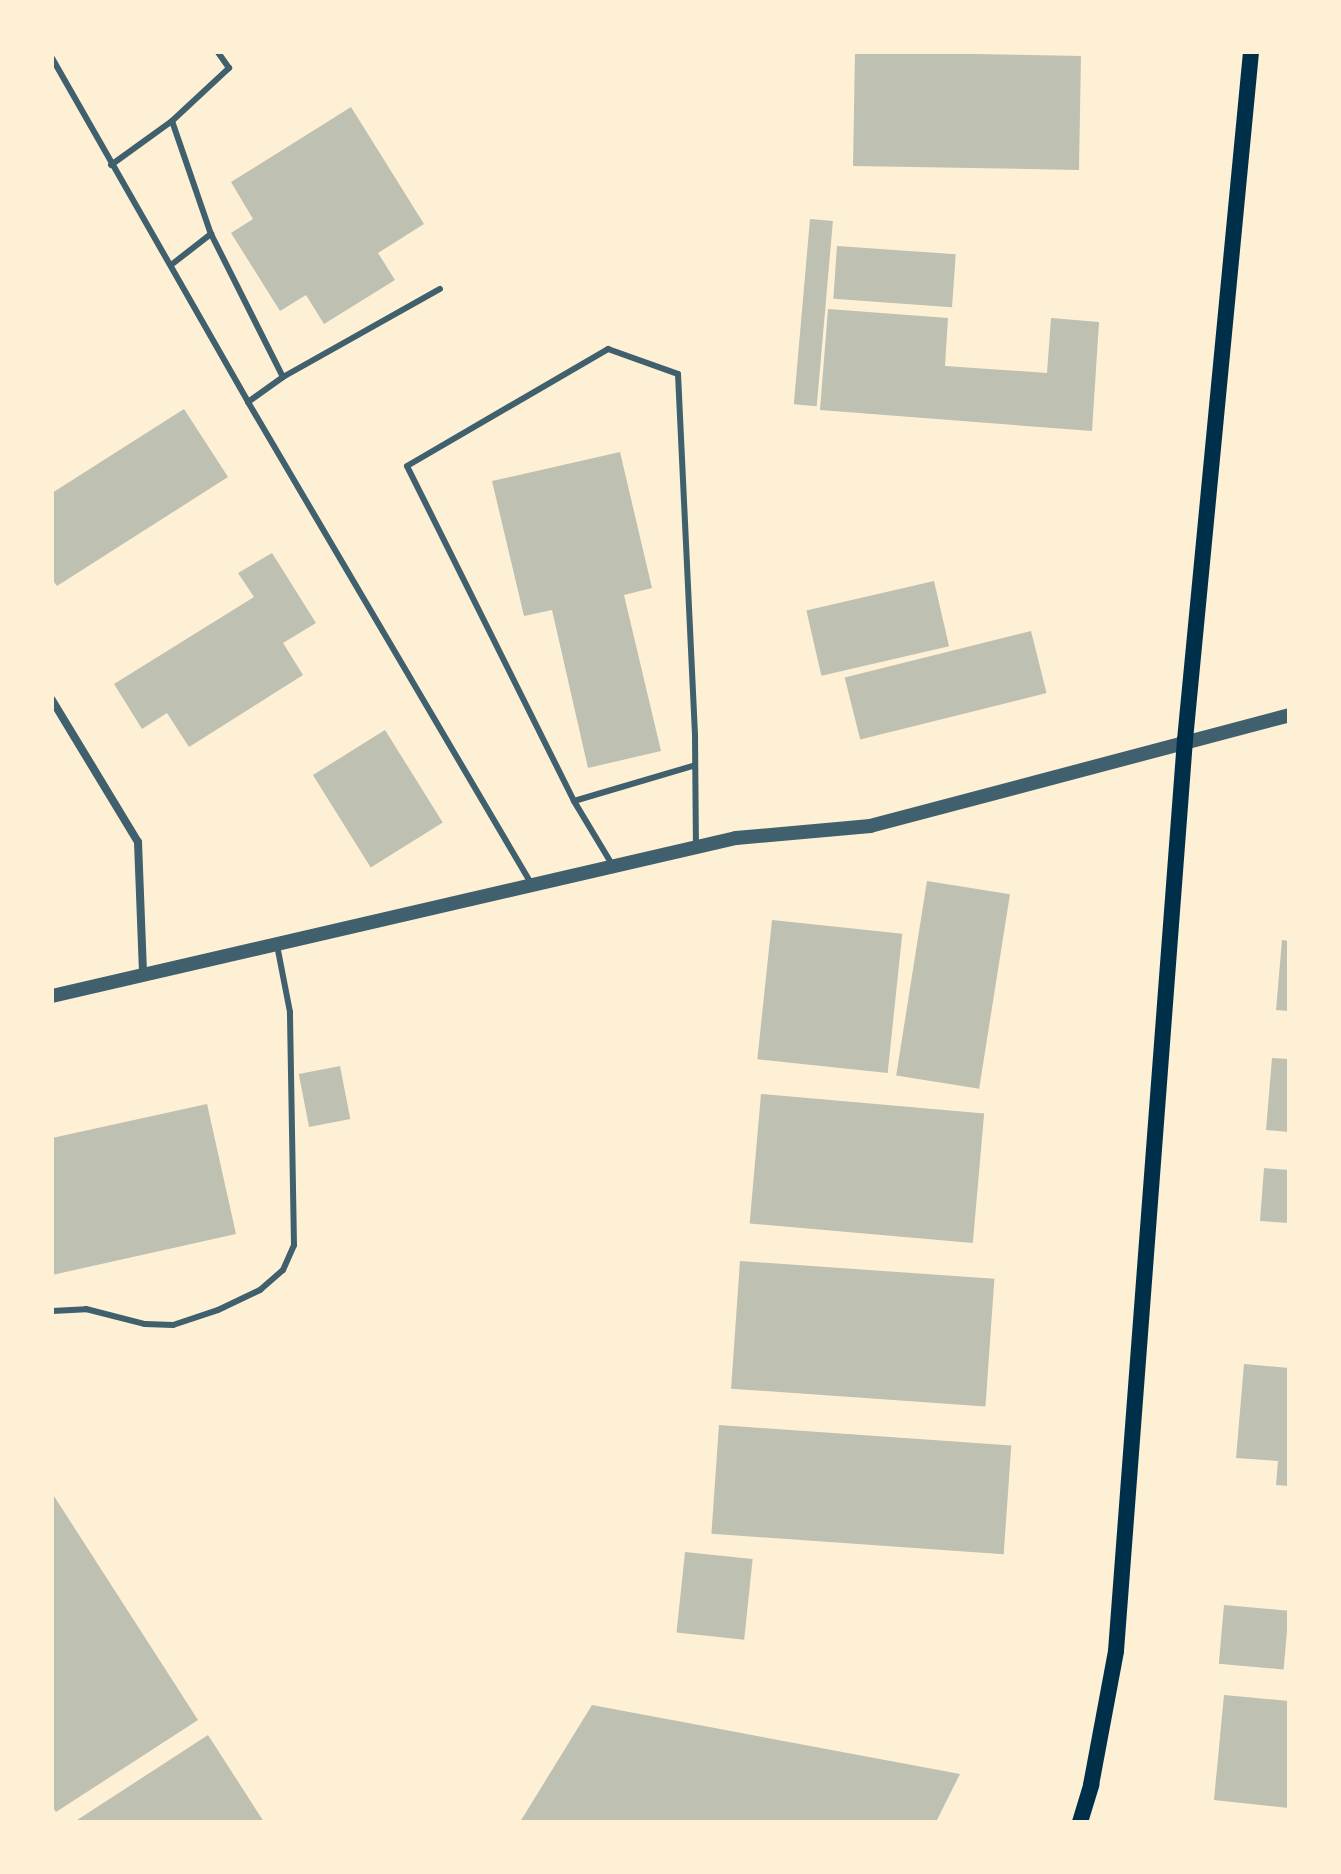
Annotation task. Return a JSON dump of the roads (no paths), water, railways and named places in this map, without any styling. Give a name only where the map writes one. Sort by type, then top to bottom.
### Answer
[{"type":"main road","points":[[1080,1822],[1091,1785],[1116,1651],[1185,740],[1251,52]]},
{"type":"street","points":[[52,700],[138,842],[143,975]]},
{"type":"street","points":[[52,996],[736,838],[870,826],[1185,740],[1289,715]]},
{"type":"lane","points":[[111,165],[172,121],[229,68],[218,52]]},
{"type":"lane","points":[[52,58],[248,402],[532,885]]},
{"type":"lane","points":[[172,121],[211,234],[283,377]]},
{"type":"lane","points":[[171,265],[211,234]]},
{"type":"lane","points":[[248,402],[283,377],[440,289]]},
{"type":"lane","points":[[613,866],[574,801],[407,466],[608,349],[678,374],[695,737],[696,848]]},
{"type":"lane","points":[[574,801],[693,766]]},
{"type":"lane","points":[[52,1311],[86,1309],[145,1324],[173,1325],[218,1310],[260,1290],[283,1270],[294,1245],[294,1229],[290,1012],[277,944]]}]
